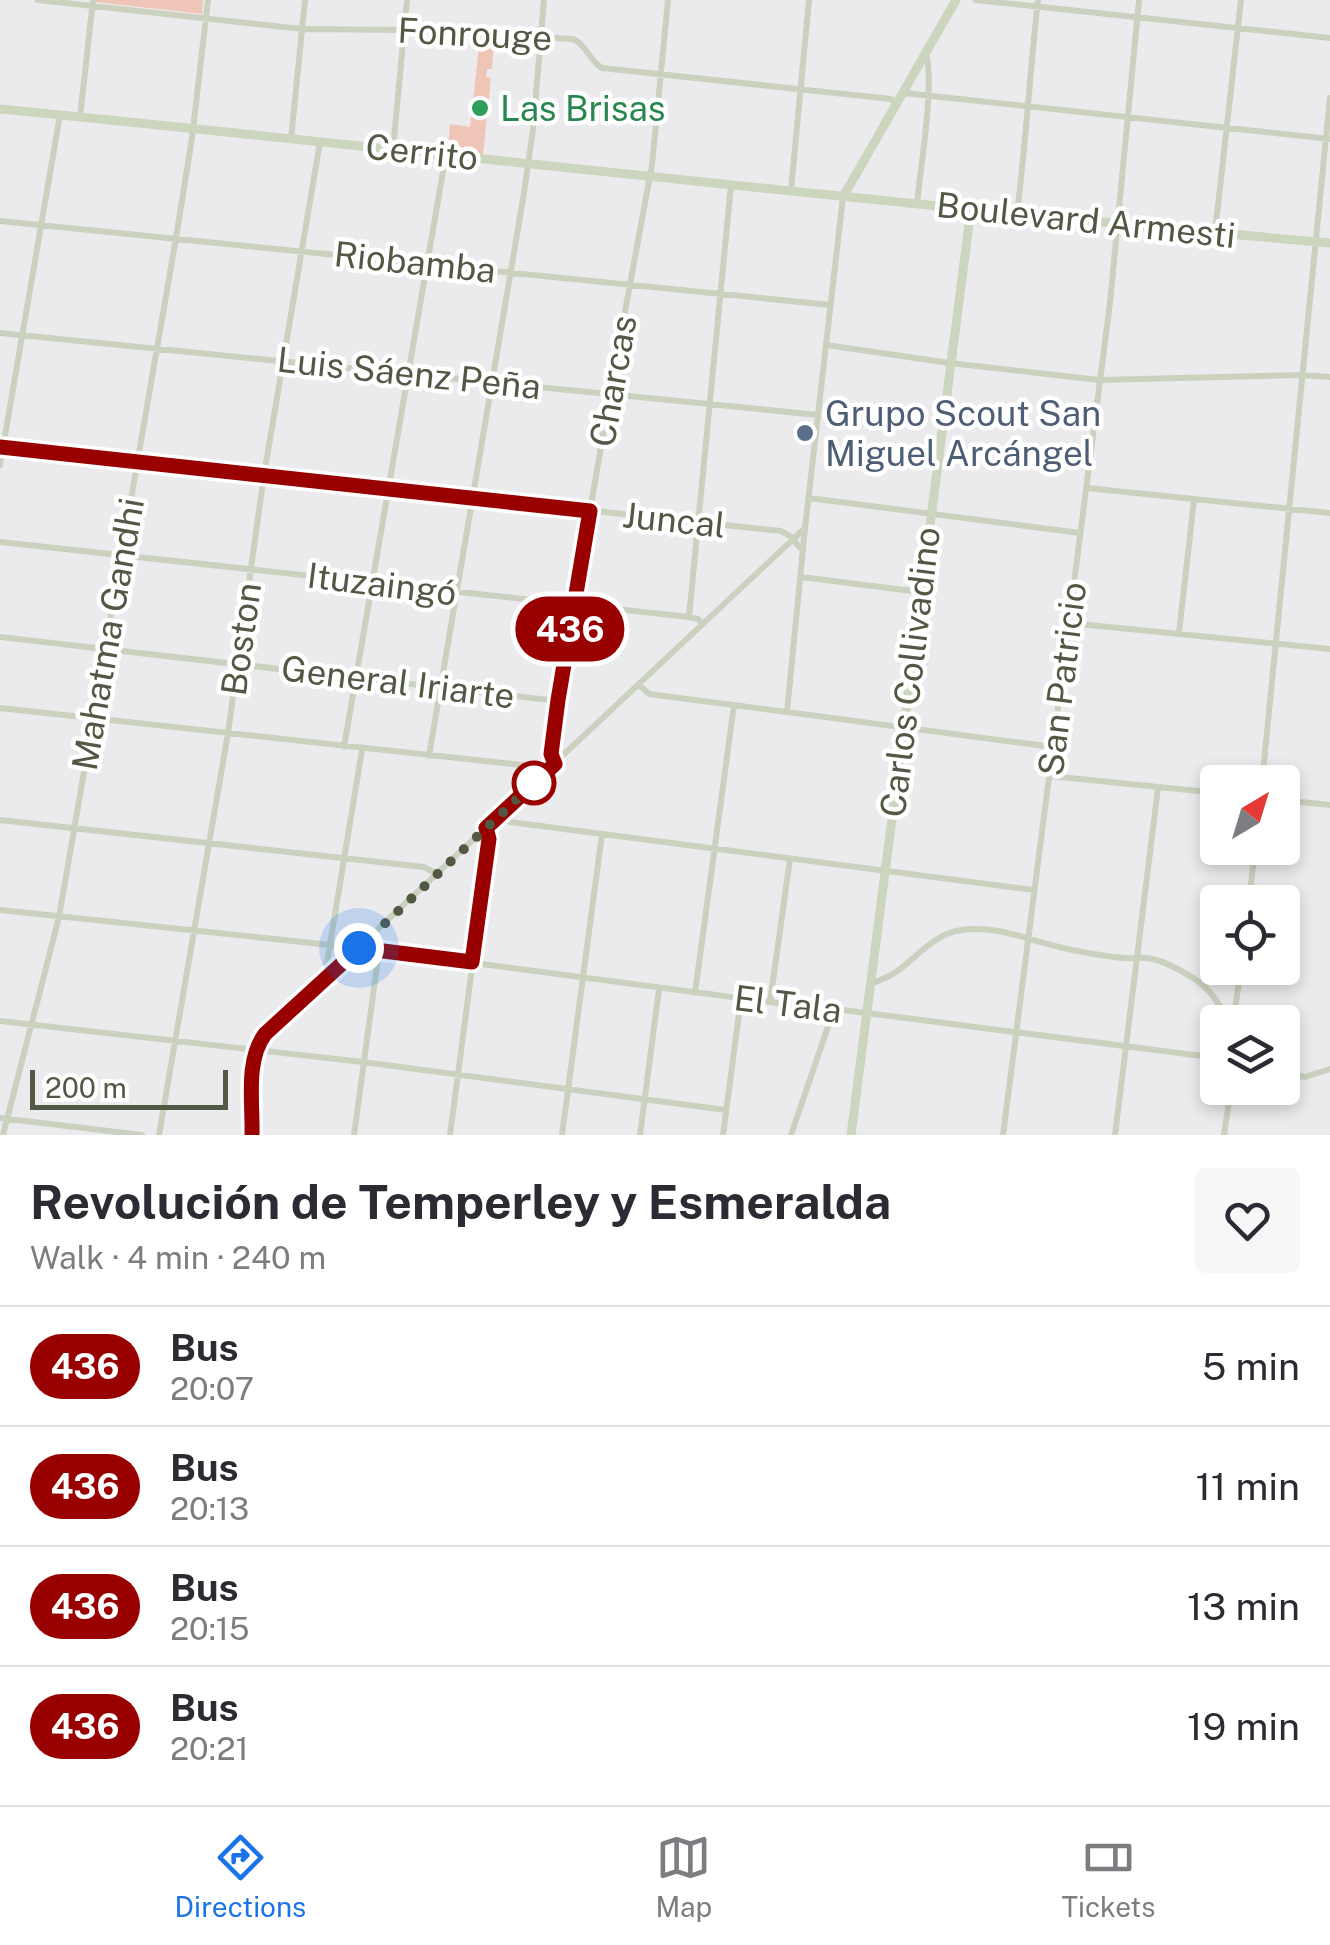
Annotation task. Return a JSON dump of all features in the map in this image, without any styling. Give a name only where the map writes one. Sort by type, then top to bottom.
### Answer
[{"type":"main road","points":[[843,196],[956,0]]},
{"type":"main road","name":"Cerrito","points":[[0,110],[843,196]]},
{"type":"main road","name":"Boulevard Armesti","points":[[843,196],[1330,243]]},
{"type":"main road","name":"Carlos Collivadino","points":[[851,1135],[971,209]]},
{"type":"street","name":"Fonrouge","points":[[38,0],[302,28],[577,40],[602,68],[891,98],[897,103]]},
{"type":"street","name":"Mahatma Gandhi","points":[[3,1135],[3,1118],[59,917],[176,238],[208,0]]},
{"type":"street","points":[[291,139],[305,0]]},
{"type":"street","points":[[393,148],[407,0]]},
{"type":"street","points":[[429,756],[529,163],[544,0]]},
{"type":"street","name":"Charcas","points":[[555,764],[551,754],[558,700],[650,174],[668,0]]},
{"type":"street","points":[[791,190],[809,0]]},
{"type":"street","points":[[976,0],[1038,3],[1330,38]]},
{"type":"street","name":"San Patricio","points":[[1003,1135],[1087,488],[1140,0]]},
{"type":"street","points":[[1215,232],[1241,0]]},
{"type":"street","points":[[80,118],[92,3]]},
{"type":"street","points":[[1017,213],[1038,3]]},
{"type":"street","points":[[917,203],[928,94],[926,54]]},
{"type":"street","points":[[904,93],[1328,139]]},
{"type":"street","points":[[1264,765],[1330,98]]},
{"type":"street","points":[[0,464],[60,116]]},
{"type":"street","name":"Boston","points":[[159,1135],[228,733],[264,474],[320,142]]},
{"type":"street","points":[[344,747],[446,154]]},
{"type":"street","points":[[689,616],[731,184]]},
{"type":"street","points":[[787,712],[843,196]]},
{"type":"street","name":"Riobamba","points":[[0,221],[830,305]]},
{"type":"street","name":"Luis Sáenz Peña","points":[[0,333],[818,415]]},
{"type":"street","points":[[826,345],[1099,380],[1330,377]]},
{"type":"street","name":"Juncal","points":[[2,447],[781,532],[793,539]]},
{"type":"street","points":[[1087,488],[1330,513]]},
{"type":"street","points":[[809,498],[1080,533]]},
{"type":"street","points":[[1179,633],[1194,500]]},
{"type":"street","points":[[252,1135],[255,1051],[265,1034],[805,528]]},
{"type":"street","points":[[793,539],[803,551]]},
{"type":"street","name":"Ituzaingó","points":[[0,542],[689,616],[703,624]]},
{"type":"street","points":[[801,578],[920,592]]},
{"type":"street","points":[[1069,622],[1330,649]]},
{"type":"street","name":"General Iriarte","points":[[0,637],[558,700]]},
{"type":"street","points":[[638,685],[649,694],[1053,747]]},
{"type":"street","points":[[695,993],[734,705]]},
{"type":"street","points":[[0,708],[531,766],[542,776]]},
{"type":"street","points":[[324,982],[362,750]]},
{"type":"street","points":[[1050,776],[1200,792]]},
{"type":"street","points":[[1115,1135],[1158,788]]},
{"type":"street","points":[[1300,802],[1330,805]]},
{"type":"street","points":[[500,816],[510,822],[712,850],[1034,890]]},
{"type":"street","points":[[0,820],[424,868],[436,874]]},
{"type":"street","points":[[450,1135],[489,839],[486,828]]},
{"type":"street","points":[[562,1135],[602,834]]},
{"type":"street","points":[[770,1002],[790,859]]},
{"type":"street","name":"El Tala","points":[[0,910],[359,948],[833,1012],[843,1010],[1200,1056]]},
{"type":"street","points":[[870,985],[894,974],[922,950],[954,931],[986,930],[1075,951],[1166,963],[1198,980],[1220,1005]]},
{"type":"street","points":[[354,1135],[379,951]]},
{"type":"street","points":[[640,1135],[660,988]]},
{"type":"street","points":[[722,1135],[741,999]]},
{"type":"street","points":[[791,1135],[833,1012]]},
{"type":"street","points":[[0,1022],[363,1062],[726,1110]]},
{"type":"street","points":[[1300,1076],[1330,1068]]},
{"type":"street","points":[[1224,1135],[1228,1105]]},
{"type":"street","points":[[3,1118],[142,1135]]},
{"type":"shaded area","points":[[95,0],[203,0],[202,14]]},
{"type":"shaded area","name":"Las Brisas","points":[[480,38],[494,39],[492,69],[487,69],[486,77],[491,78],[483,154],[448,150],[450,124],[470,127]]},
{"type":"bus line","name":"436","points":[[0,447],[590,511],[558,700],[551,754],[555,764],[486,828],[489,839],[472,962],[359,948],[265,1034],[258,1045],[254,1058],[252,1135]]},
{"type":"place","name":"Las Brisas","points":[[480,108]]},
{"type":"place","name":"Grupo Scout San Miguel Arcángel","points":[[805,433]]},
{"type":"route","points":[[359,948],[534,783]]}]
